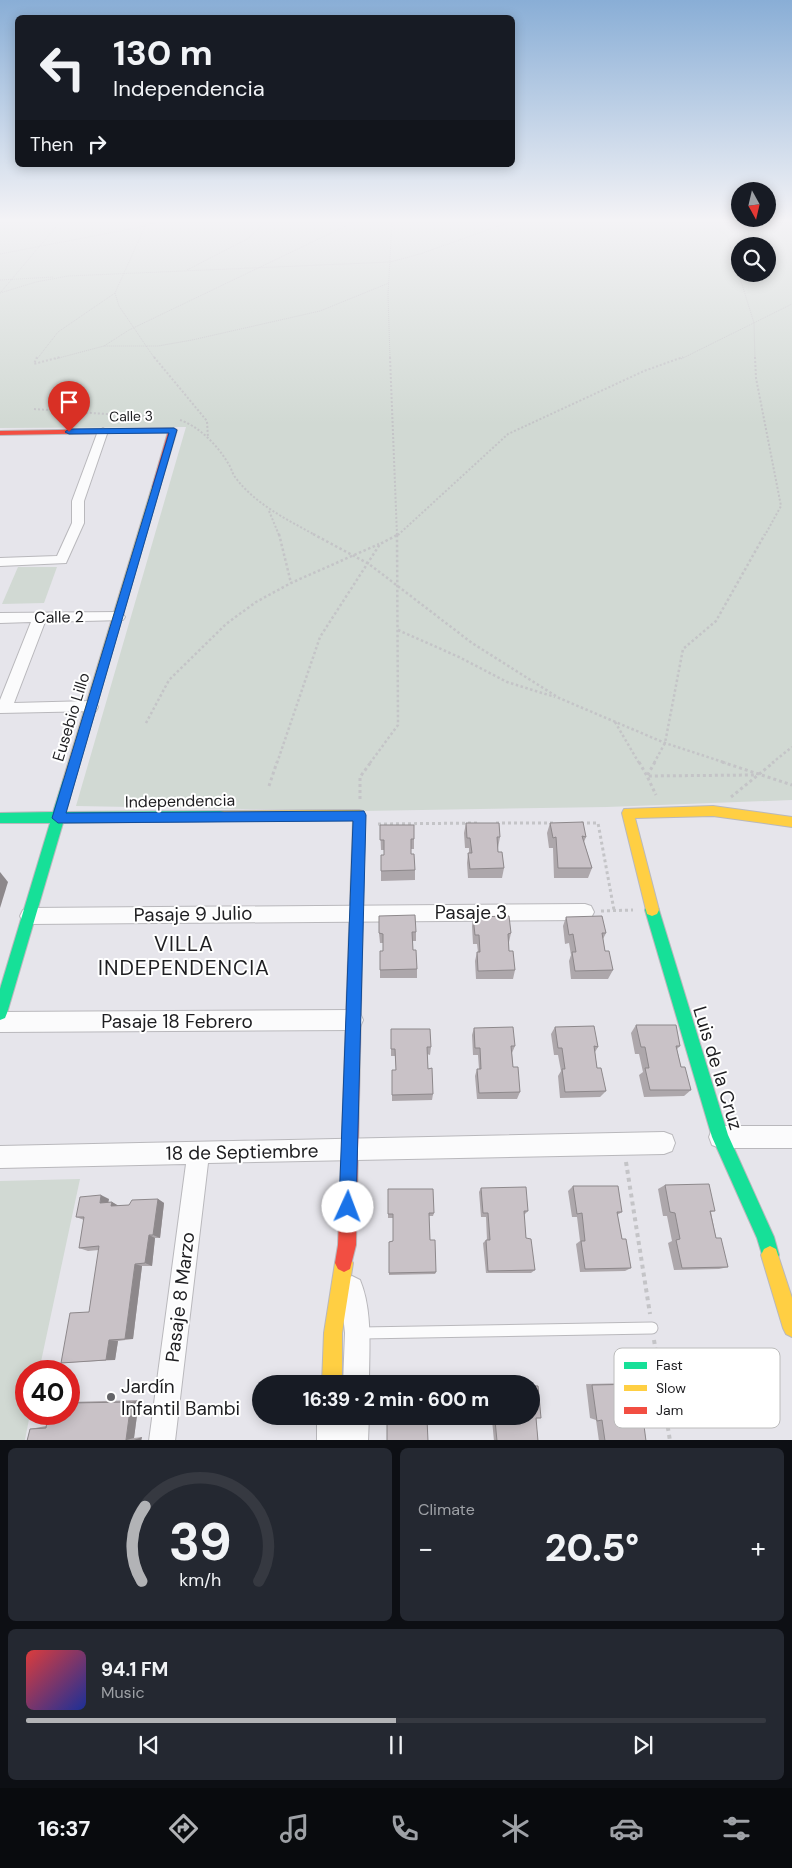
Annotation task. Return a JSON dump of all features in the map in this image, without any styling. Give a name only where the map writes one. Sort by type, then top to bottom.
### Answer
[{"type":"street","name":"Calle 3","points":[[0,433],[174,430]]},
{"type":"street","name":"Eusebio Lillo","points":[[0,1013],[174,430]]},
{"type":"street","points":[[0,563],[62,560],[78,524],[78,501],[103,431]]},
{"type":"street","name":"Calle 2","points":[[0,618],[118,617]]},
{"type":"street","points":[[40,618],[4,709],[91,707]]},
{"type":"street","points":[[663,812],[714,811],[792,822]]},
{"type":"street","name":"Luis de la Cruz","points":[[663,812],[628,814],[652,909],[720,1137],[765,1237],[792,1328]]},
{"type":"street","points":[[356,1375],[357,1333],[347,1245],[360,815]]},
{"type":"street","name":"Independencia","points":[[0,818],[360,815]]},
{"type":"street","name":"Pasaje 3","points":[[356,913],[585,912]]},
{"type":"street","name":"Pasaje 9 Julio","points":[[29,916],[356,913]]},
{"type":"street","name":"Pasaje 18 Febrero","points":[[0,1022],[353,1020]]},
{"type":"street","points":[[720,1137],[792,1137]]},
{"type":"street","name":"18 de Septiembre","points":[[0,1157],[664,1143]]},
{"type":"street","name":"Pasaje 8 Marzo","points":[[162,1440],[198,1153]]},
{"type":"street","points":[[332,1375],[333,1333],[347,1245]]},
{"type":"street","points":[[330,1425],[330,1440]]},
{"type":"street","points":[[355,1440],[356,1425]]},
{"type":"lane","points":[[357,1333],[652,1328]]},
{"type":"path","points":[[0,293],[12,289]]},
{"type":"path","points":[[116,289],[115,293],[53,338],[39,352],[34,364],[104,346],[173,344],[320,310],[354,300],[376,289]]},
{"type":"path","points":[[104,346],[132,328],[212,289]]},
{"type":"path","points":[[360,815],[360,778],[398,725],[397,536],[389,289]]},
{"type":"path","points":[[647,776],[666,743],[683,649],[716,621],[781,506],[756,378],[754,323],[744,289]]},
{"type":"path","points":[[115,293],[132,328],[144,346],[207,421],[208,438]]},
{"type":"path","points":[[146,723],[169,680],[226,624],[256,602],[291,583],[397,536],[508,434],[644,371],[672,363],[792,304]]},
{"type":"path","points":[[34,409],[152,418]]},
{"type":"path","points":[[178,419],[188,423],[208,438],[228,463],[235,477],[269,510],[369,564],[472,643],[559,698]]},
{"type":"path","points":[[269,510],[282,542],[291,583]]},
{"type":"path","points":[[269,786],[320,637],[369,564],[380,544]]},
{"type":"path","points":[[398,630],[459,657],[507,682],[559,698],[666,743],[792,785]]},
{"type":"path","points":[[615,722],[647,776],[663,812]]},
{"type":"path","points":[[714,811],[792,747]]},
{"type":"path","points":[[647,776],[758,775]]},
{"type":"path","points":[[373,826],[382,823],[558,823]]},
{"type":"path","points":[[578,823],[598,823],[614,910]]},
{"type":"path","points":[[585,912],[652,909]]},
{"type":"path","points":[[623,1143],[655,1348]]},
{"type":"shaded area","points":[[0,289],[792,289],[792,800],[607,807],[362,811],[76,806],[186,427],[0,428]]},
{"type":"shaded area","points":[[18,567],[57,567],[44,603],[2,604]]},
{"type":"shaded area","points":[[80,1179],[41,1360],[15,1360],[15,1425],[28,1425],[25,1440],[0,1440],[0,1181]]},
{"type":"building","points":[[583,822],[586,837],[582,836],[592,868],[558,868],[556,837],[553,838],[550,823]]},
{"type":"building","points":[[466,823],[499,823],[500,837],[497,837],[498,852],[502,852],[504,868],[470,869],[468,853],[472,853],[470,838],[467,838]]},
{"type":"building","points":[[380,825],[414,825],[414,839],[411,839],[411,854],[414,854],[415,870],[381,871],[381,855],[384,855],[384,840],[380,840]]},
{"type":"building","points":[[415,915],[416,932],[412,932],[413,950],[416,950],[417,969],[380,970],[380,951],[383,951],[383,934],[379,933],[379,916]]},
{"type":"building","points":[[509,916],[511,933],[508,934],[509,951],[513,951],[515,970],[478,971],[477,952],[480,952],[479,935],[475,935],[473,917]]},
{"type":"building","points":[[602,916],[606,933],[602,933],[605,951],[609,951],[613,970],[575,971],[572,952],[576,952],[573,934],[569,935],[566,917]]},
{"type":"building","points":[[636,1025],[676,1025],[680,1046],[676,1046],[681,1067],[685,1067],[691,1090],[650,1090],[645,1068],[649,1068],[645,1047],[641,1047]]},
{"type":"building","points":[[594,1026],[598,1047],[594,1046],[597,1068],[601,1068],[606,1091],[565,1092],[562,1069],[565,1069],[562,1048],[558,1048],[555,1027]]},
{"type":"building","points":[[513,1027],[515,1046],[511,1046],[513,1067],[518,1067],[520,1092],[479,1093],[477,1069],[481,1069],[480,1048],[475,1048],[474,1028]]},
{"type":"building","points":[[391,1029],[430,1029],[431,1047],[427,1047],[428,1069],[432,1068],[433,1094],[392,1095],[392,1070],[396,1070],[395,1049],[391,1049]]},
{"type":"building","points":[[709,1184],[715,1211],[710,1211],[716,1238],[721,1238],[728,1267],[682,1268],[676,1240],[680,1239],[675,1213],[670,1212],[665,1185]]},
{"type":"building","points":[[573,1186],[618,1186],[622,1212],[617,1212],[622,1239],[626,1239],[631,1268],[585,1269],[581,1241],[585,1241],[582,1213],[577,1214]]},
{"type":"building","points":[[526,1187],[528,1211],[524,1211],[526,1238],[531,1239],[535,1270],[488,1271],[486,1240],[490,1240],[488,1213],[483,1213],[481,1188]]},
{"type":"building","points":[[388,1189],[433,1189],[434,1213],[429,1213],[430,1240],[435,1240],[436,1272],[389,1273],[389,1242],[393,1241],[393,1214],[388,1214]]},
{"type":"building","points":[[101,1195],[100,1203],[112,1202],[111,1206],[129,1205],[132,1200],[158,1199],[153,1235],[149,1235],[145,1263],[135,1264],[125,1339],[109,1340],[106,1360],[80,1362],[80,1360],[62,1360],[70,1313],[89,1312],[99,1246],[79,1248],[84,1217],[76,1217],[80,1197]]},
{"type":"building","points":[[592,1385],[614,1385],[614,1428],[644,1428],[646,1440],[605,1440],[602,1420],[597,1421]]},
{"type":"building","points":[[131,1402],[126,1440],[27,1440],[30,1429],[46,1428],[46,1425],[80,1425],[80,1403]]},
{"type":"building","points":[[387,1425],[427,1425],[428,1440],[387,1440]]},
{"type":"building","points":[[495,1425],[537,1425],[538,1440],[497,1440]]},
{"type":"traffic: fast","points":[[0,1013],[69,780]]},
{"type":"traffic: fast","points":[[0,818],[224,816]]},
{"type":"traffic: fast","points":[[652,910],[720,1137],[765,1237],[770,1255]]},
{"type":"traffic: slow","points":[[69,780],[156,487]]},
{"type":"traffic: slow","points":[[652,910],[628,813],[713,811],[792,822]]},
{"type":"traffic: slow","points":[[224,816],[359,815],[355,960]]},
{"type":"traffic: slow","points":[[770,1255],[792,1328]]},
{"type":"traffic: slow","points":[[332,1375],[333,1333],[344,1263]]},
{"type":"traffic: jam","points":[[0,433],[173,430],[156,487]]},
{"type":"traffic: jam","points":[[344,1263],[347,1245],[355,960]]},
{"type":"place","name":"Jardín Infantil Bambi","points":[[111,1397]]},
{"type":"district","name":"VILLA INDEPENDENCIA","points":[[184,956]]},
{"type":"route","points":[[69,432],[174,430],[58,818],[360,815],[348,1207]]}]
